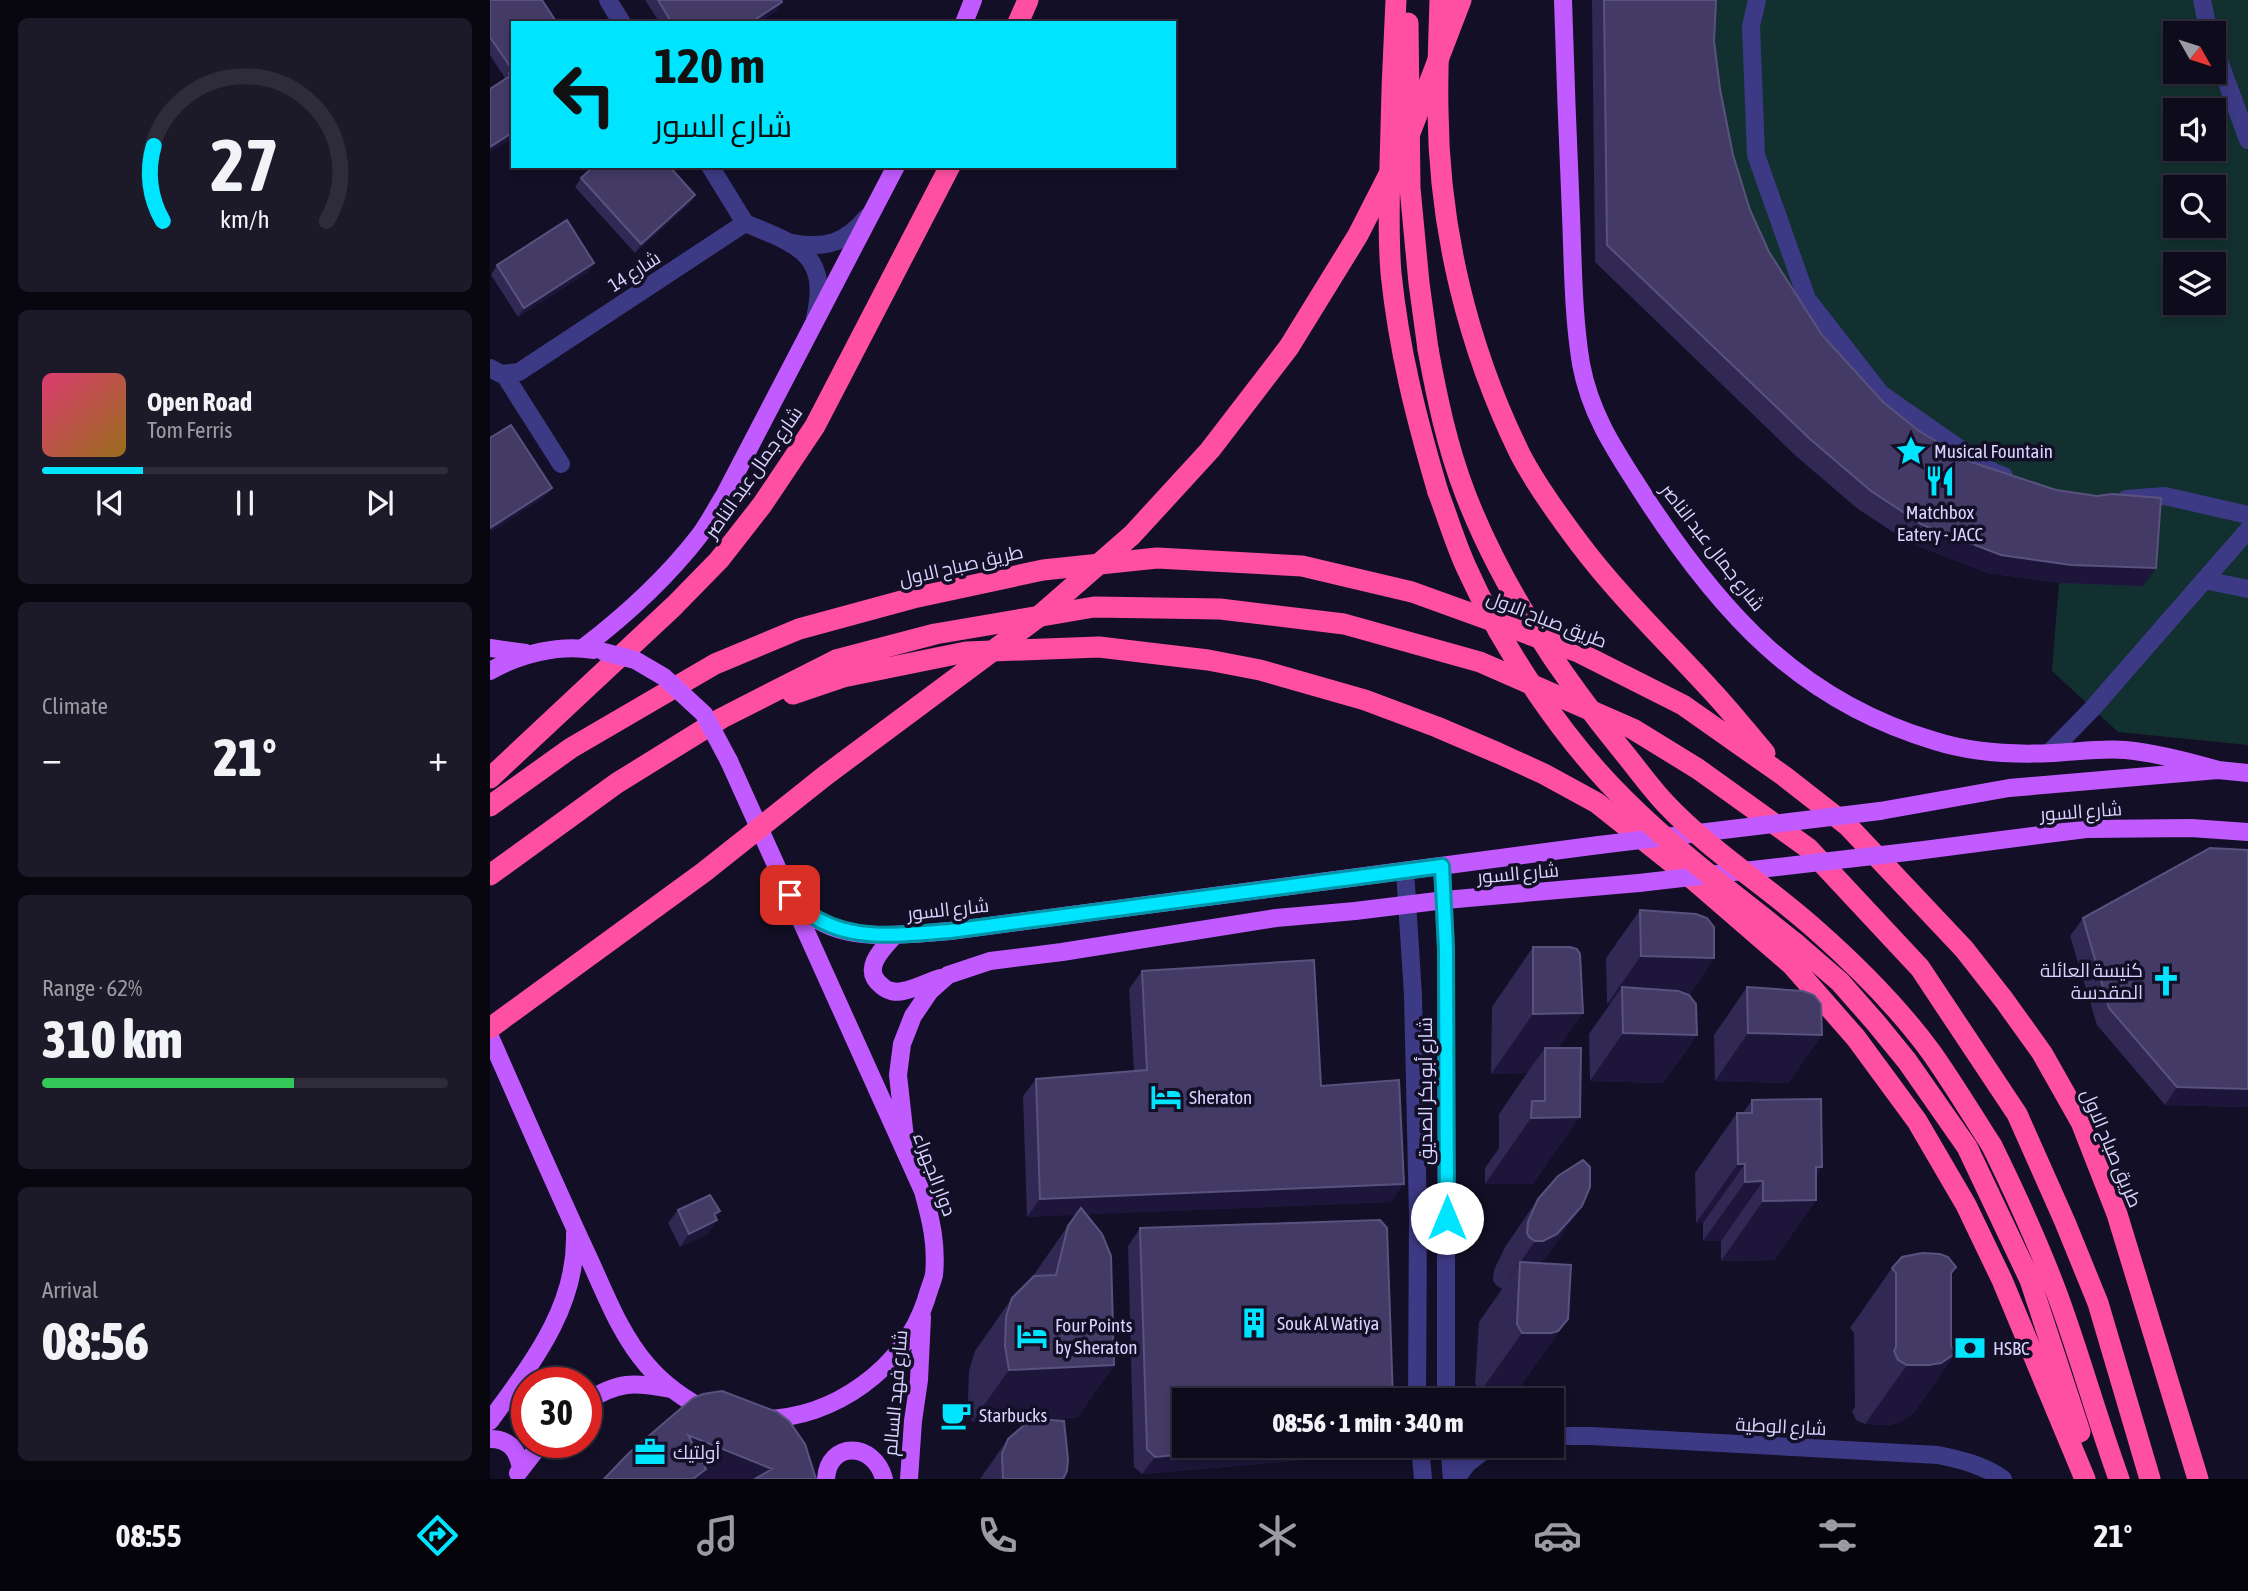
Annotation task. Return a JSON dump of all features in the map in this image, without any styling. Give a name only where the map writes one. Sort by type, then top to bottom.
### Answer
[{"type":"highway","points":[[1019,21],[1028,0]]},
{"type":"highway","points":[[1396,0],[1389,215],[1391,271],[1399,334],[1416,417],[1438,492],[1468,570],[1495,625],[1536,690],[1601,774],[1658,831],[1840,982],[1907,1061],[1967,1147],[2030,1280],[2095,1479]]},
{"type":"highway","points":[[1407,0],[1410,188],[1428,349],[1442,421],[1465,493],[1494,556],[1527,618],[1564,674],[1665,803],[1709,844],[1814,928],[1889,1002],[1930,1051],[1992,1146],[2015,1192],[2067,1320],[2119,1479]]},
{"type":"highway","points":[[1440,0],[1437,113],[1448,236],[1473,335],[1521,456],[1579,543],[1611,583],[1712,691],[1784,776]]},
{"type":"highway","points":[[490,1028],[704,872],[825,775],[1037,618],[1132,535],[1210,450],[1289,347],[1352,247],[1410,134],[1461,0]]},
{"type":"highway","name":"شارع جمال عبد الناصر","points":[[490,778],[719,561],[762,505],[816,426],[949,168]]},
{"type":"highway","name":"طريق صباح الاول","points":[[490,806],[571,748],[715,664],[799,629],[913,598],[1043,570],[1157,558],[1302,566],[1412,592],[1578,652],[1683,705],[1784,776],[1848,826],[1964,949],[2042,1053],[2081,1122],[2117,1214],[2198,1479]]},
{"type":"highway","points":[[490,875],[617,783],[722,718],[836,660],[935,634],[1094,607],[1220,609],[1344,624],[1480,662],[1633,729],[1698,769],[1808,848],[1920,968],[2017,1114],[2098,1303],[2150,1479]]},
{"type":"highway","points":[[722,718],[844,677],[966,652],[1099,647],[1208,660],[1260,670],[1365,700],[1498,753],[1597,803],[1695,881],[1792,965],[1856,1038],[1917,1121],[1966,1205],[2002,1280],[2085,1479]]},
{"type":"main road","points":[[965,21],[973,0]]},
{"type":"main road","name":"شارع جمال عبد الناصر","points":[[1563,0],[1576,313],[1582,365],[1597,415],[1620,460],[1730,611],[1789,668],[1823,692],[1860,713],[1898,729],[1979,751],[2049,753],[2122,750],[2170,756],[2218,770]]},
{"type":"main road","name":"شارع جمال عبد الناصر","points":[[583,648],[651,591],[700,534],[725,494],[894,168]]},
{"type":"main road","points":[[490,648],[530,653]]},
{"type":"main road","name":"دوار الجهراء","points":[[490,670],[530,653],[583,648],[604,652],[635,660],[664,677],[704,714],[729,761],[923,1191],[934,1230],[933,1276],[922,1311],[894,1356],[880,1371],[848,1395],[811,1411],[771,1419],[751,1419]]},
{"type":"main road","name":"شارع السور","points":[[790,895],[817,919],[829,924],[852,933],[894,936],[1880,811],[2009,788],[2218,770],[2248,773]]},
{"type":"main road","name":"شارع السور","points":[[907,1156],[898,1075],[902,1044],[913,1016],[930,991],[948,975],[990,961],[1276,918],[1639,883],[2086,830],[2191,828],[2248,832]]},
{"type":"main road","points":[[894,936],[874,959],[872,972],[878,983],[887,990],[901,992],[948,975]]},
{"type":"main road","points":[[490,1037],[623,1329],[646,1364],[671,1389],[710,1412],[730,1420]]},
{"type":"main road","points":[[490,1421],[530,1365],[562,1310],[570,1283],[575,1251],[575,1227]]},
{"type":"main road","name":"شارع فهد السالم","points":[[909,1479],[919,1380],[922,1311]]},
{"type":"main road","points":[[602,1394],[620,1385],[645,1384],[671,1389]]},
{"type":"main road","points":[[490,1439],[499,1439],[511,1445],[519,1456],[517,1474]]},
{"type":"main road","points":[[826,1479],[828,1467],[833,1460],[852,1450],[868,1454],[874,1459],[884,1479]]},
{"type":"main road","points":[[517,1474],[530,1458]]},
{"type":"street","points":[[608,0],[621,21]]},
{"type":"street","points":[[1757,0],[1751,26],[1756,155],[1807,299],[1881,394],[1993,472],[2019,481]]},
{"type":"street","points":[[2202,0],[2206,21]]},
{"type":"street","points":[[2226,80],[2248,141]]},
{"type":"street","points":[[711,168],[745,223],[790,242],[810,246],[826,245],[843,239],[860,226],[876,206]]},
{"type":"street","name":"شارع 14","points":[[497,371],[519,372],[745,223]]},
{"type":"street","points":[[790,242],[807,254],[820,283],[813,327]]},
{"type":"street","name":"شارع 14","points":[[497,371],[561,464]]},
{"type":"street","points":[[2111,500],[2165,496],[2248,515]]},
{"type":"street","points":[[2049,753],[2092,709],[2248,530]]},
{"type":"street","points":[[2204,580],[2248,589]]},
{"type":"street","name":"شارع أبو بكر الصديق","points":[[1442,866],[1445,900],[1446,1388]]},
{"type":"street","name":"شارع أبو بكر الصديق","points":[[1405,871],[1413,995],[1417,1388]]},
{"type":"street","name":"شارع الوطية","points":[[1564,1436],[1938,1455],[1972,1463],[2003,1479]]},
{"type":"street","points":[[1421,1458],[1423,1479]]},
{"type":"street","points":[[1451,1458],[1454,1479]]},
{"type":"street","points":[[1454,1479],[1475,1458]]},
{"type":"green space","points":[[1704,0],[2248,0],[2248,745],[2118,732],[2052,671],[2059,583],[1906,449],[1738,228]]},
{"type":"building","points":[[490,0],[542,0],[556,21],[511,21],[511,68],[490,37]]},
{"type":"building","points":[[658,0],[782,2],[753,21],[671,21]]},
{"type":"building","points":[[1604,0],[1716,0],[1714,41],[1720,89],[1733,155],[1750,210],[1769,252],[1822,335],[1883,402],[1919,431],[1971,462],[2056,490],[2097,496],[2112,494],[2161,498],[2156,568],[2071,565],[2001,555],[1923,525],[1871,491],[1810,439],[1607,245]]},
{"type":"building","points":[[511,72],[511,133],[490,147],[490,89],[510,76]]},
{"type":"building","points":[[592,168],[671,168],[695,195],[641,244],[581,178]]},
{"type":"building","points":[[567,220],[594,263],[524,308],[497,265]]},
{"type":"building","points":[[511,425],[552,488],[490,528],[490,438]]},
{"type":"building","name":"كنيسة العائلة المقدسة","points":[[2210,848],[2248,850],[2248,1089],[2177,1087],[2109,1008],[2083,918]]},
{"type":"building","points":[[1640,910],[1696,914],[1707,918],[1714,927],[1714,958],[1641,956]]},
{"type":"building","points":[[1533,947],[1577,949],[1580,954],[1583,1013],[1533,1014]]},
{"type":"building","name":"Sheraton","points":[[1314,960],[1321,1086],[1399,1080],[1404,1184],[1040,1199],[1036,1079],[1147,1070],[1142,971]]},
{"type":"building","points":[[1622,987],[1678,991],[1689,995],[1696,1004],[1697,1035],[1623,1033]]},
{"type":"building","points":[[1747,987],[1803,991],[1814,995],[1821,1004],[1822,1035],[1748,1033]]},
{"type":"building","points":[[1545,1048],[1581,1048],[1580,1117],[1531,1118],[1532,1101],[1545,1101]]},
{"type":"building","points":[[1821,1099],[1822,1167],[1816,1167],[1816,1200],[1763,1201],[1763,1181],[1745,1182],[1745,1164],[1738,1164],[1737,1113],[1752,1113],[1752,1100]]},
{"type":"building","points":[[1583,1160],[1590,1167],[1590,1187],[1582,1206],[1557,1234],[1543,1241],[1535,1241],[1527,1233],[1528,1222],[1538,1199],[1558,1176]]},
{"type":"building","points":[[710,1195],[720,1211],[714,1214],[717,1220],[689,1234],[678,1210]]},
{"type":"building","points":[[1081,1208],[1102,1234],[1111,1256],[1114,1365],[1009,1370],[1005,1346],[1006,1317],[1012,1298],[1034,1276],[1056,1275],[1068,1226]]},
{"type":"building","name":"Souk Al Watiya","points":[[1380,1220],[1387,1228],[1393,1388],[1172,1388],[1172,1455],[1155,1457],[1147,1449],[1140,1228]]},
{"type":"building","points":[[1922,1253],[1948,1257],[1956,1267],[1951,1273],[1951,1346],[1956,1353],[1941,1363],[1907,1365],[1898,1360],[1894,1351],[1896,1273],[1892,1268],[1902,1257]]},
{"type":"building","points":[[1520,1262],[1571,1265],[1568,1319],[1558,1331],[1522,1333],[1517,1324]]},
{"type":"building","points":[[722,1391],[777,1412],[789,1421],[805,1444],[816,1479],[755,1479],[772,1469],[688,1435],[706,1469],[693,1479],[604,1479],[629,1453],[693,1398]]},
{"type":"building","points":[[1035,1419],[1064,1421],[1068,1459],[1063,1479],[1003,1479],[1002,1454],[1008,1439]]},
{"type":"place","name":"Musical Fountain","points":[[1911,451]]},
{"type":"place","name":"Matchbox Eatery - JACC","points":[[1940,481]]},
{"type":"place","name":"كنيسة العائلة المقدسة","points":[[2166,981]]},
{"type":"place","name":"Sheraton","points":[[1166,1097]]},
{"type":"place","name":"Souk Al Watiya","points":[[1254,1323]]},
{"type":"place","name":"Four Points by Sheraton","points":[[1032,1336]]},
{"type":"place","name":"HSBC","points":[[1970,1348]]},
{"type":"place","name":"Starbucks","points":[[956,1415]]},
{"type":"place","name":"أولتيك","points":[[650,1452]]},
{"type":"route","points":[[790,895],[817,919],[834,926],[852,933],[894,936],[950,931],[1442,866],[1446,949],[1447,1218]]}]
